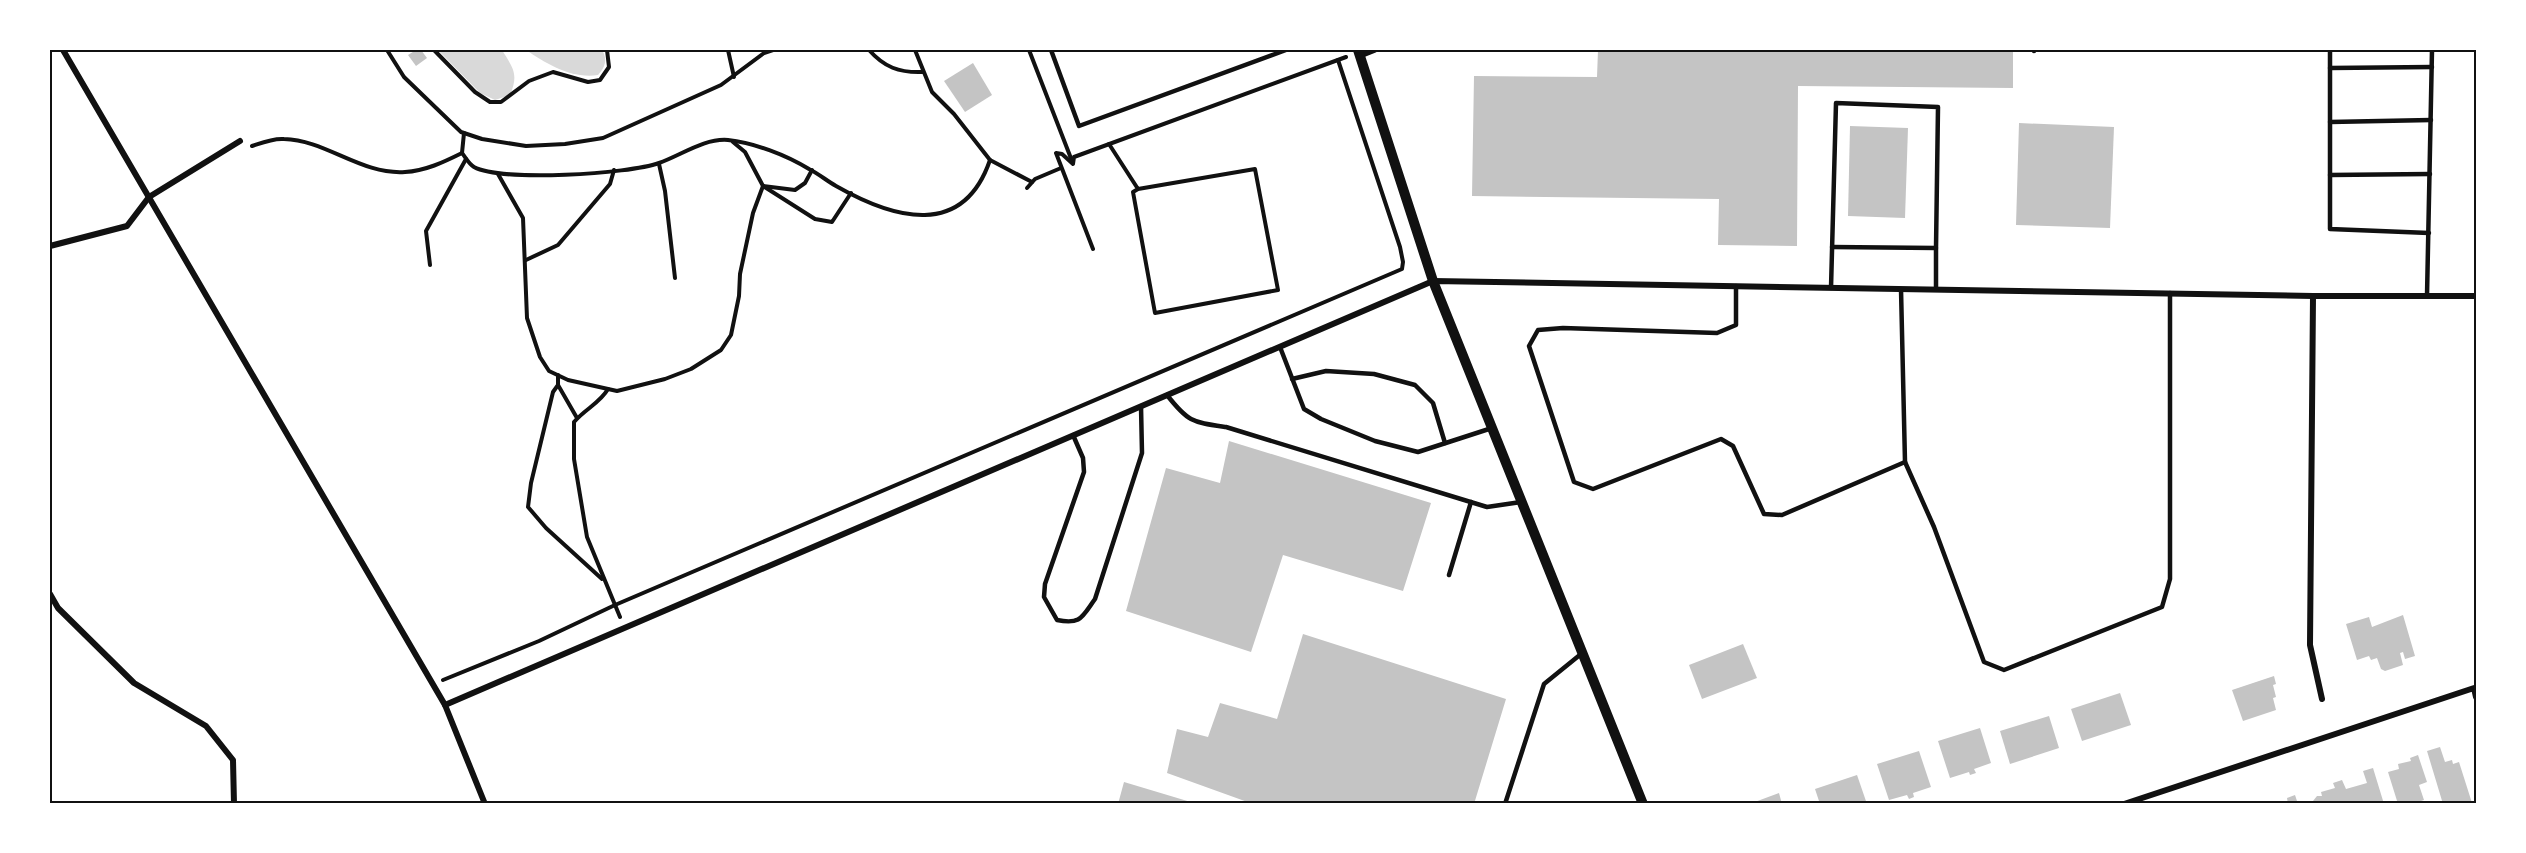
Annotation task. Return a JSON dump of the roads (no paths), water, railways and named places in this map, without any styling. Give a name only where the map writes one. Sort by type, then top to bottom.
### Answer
[{"type":"street","points":[[63,50],[445,705],[485,804]]},
{"type":"street","points":[[1374,50],[1358,53],[1433,281],[1643,804]]},
{"type":"street","points":[[50,246],[127,226],[149,196],[240,141]]},
{"type":"street","points":[[445,705],[1433,281],[2313,296],[2476,296]]},
{"type":"street","points":[[2313,296],[2310,645],[2322,699]]},
{"type":"street","points":[[50,594],[58,608],[134,683],[206,726],[232,760],[234,804]]},
{"type":"street","points":[[2124,804],[2474,688],[2476,697]]},
{"type":"lane","points":[[1050,50],[1079,126],[1286,50]]},
{"type":"lane","points":[[2330,50],[2330,229],[2429,233]]},
{"type":"lane","points":[[2427,296],[2432,50]]},
{"type":"lane","points":[[2330,68],[2432,67]]},
{"type":"lane","points":[[1831,288],[1836,103],[1938,107],[1936,289]]},
{"type":"lane","points":[[2330,122],[2431,120]]},
{"type":"lane","points":[[2330,174],[2430,174]]},
{"type":"lane","points":[[1832,247],[1936,248]]},
{"type":"lane","points":[[1736,286],[1736,325],[1718,333],[1563,328],[1538,330],[1529,346],[1574,482],[1593,489],[1721,440],[1733,446],[1764,514],[1782,515],[1905,462]]},
{"type":"lane","points":[[1901,289],[1905,462],[1934,527],[1984,662],[2004,670],[2162,607],[2170,579],[2170,293]]},
{"type":"lane","points":[[1280,347],[1304,409],[1321,419],[1375,441],[1418,452],[1492,428]]},
{"type":"lane","points":[[1292,379],[1326,371],[1374,374],[1415,384],[1433,403],[1445,443]]},
{"type":"lane","points":[[1167,395],[1184,416],[1198,423],[1226,427],[1487,507],[1522,502]]},
{"type":"lane","points":[[1073,435],[1083,458],[1084,472],[1045,584],[1044,597],[1057,620],[1071,623],[1081,618],[1095,599],[1142,453],[1141,406]]},
{"type":"lane","points":[[1449,575],[1471,502]]},
{"type":"lane","points":[[1505,804],[1545,684],[1583,652]]}]
